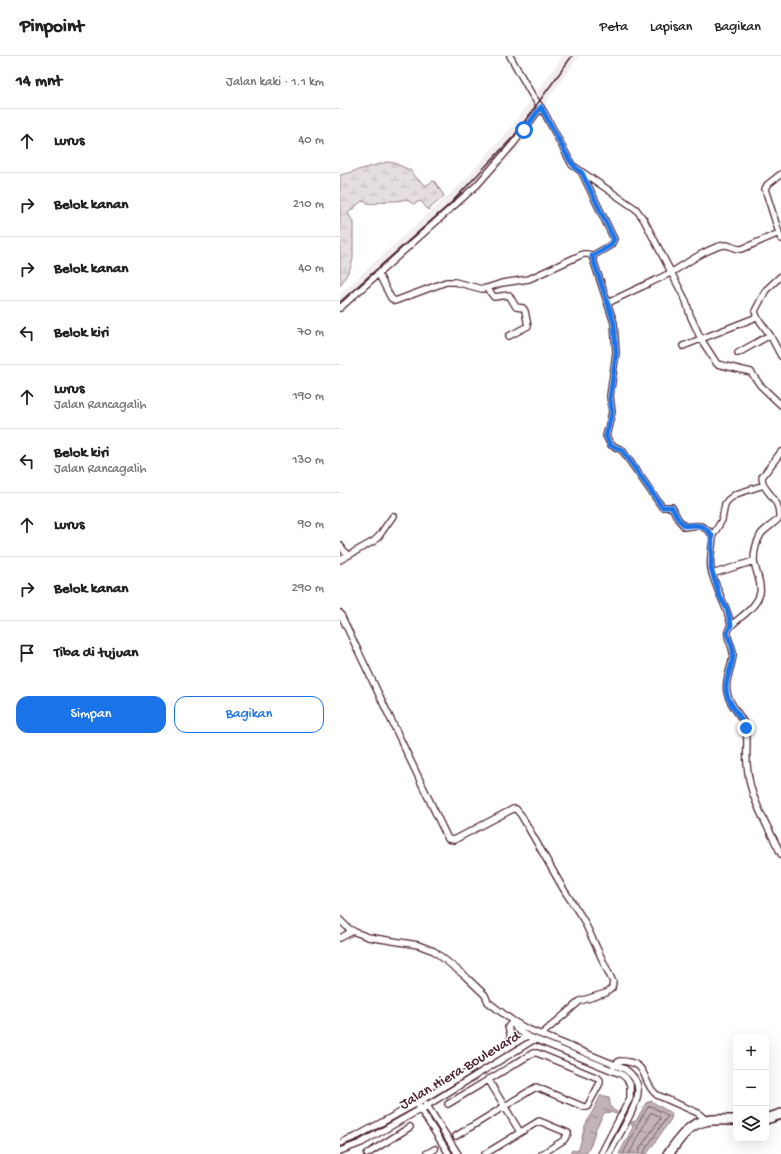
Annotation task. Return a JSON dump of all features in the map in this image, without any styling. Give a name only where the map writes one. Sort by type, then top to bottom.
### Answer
[{"type":"main road","points":[[769,1118],[781,1114]]},
{"type":"main road","points":[[669,1154],[686,1132],[694,1125],[706,1120],[733,1120]]},
{"type":"street","points":[[510,56],[532,95],[541,107],[570,161],[582,173],[631,206],[640,214],[686,301],[690,315],[701,339],[717,364],[751,372],[760,384],[781,405]]},
{"type":"street","points":[[340,308],[477,185],[517,139],[541,107]]},
{"type":"street","points":[[378,273],[391,298],[395,300],[446,282],[455,282],[477,288],[488,288],[502,282],[534,277],[583,254],[592,256],[611,245],[614,239],[582,173]]},
{"type":"street","points":[[608,303],[671,272],[702,254],[727,245],[742,249],[780,233],[765,189],[767,185],[781,174]]},
{"type":"street","points":[[592,256],[614,323],[616,353],[610,398],[612,412],[606,436],[610,445],[622,450],[662,507],[672,507],[678,519],[685,526],[698,525],[708,530],[712,535]]},
{"type":"street","points":[[780,354],[770,335],[757,317],[755,311],[766,290],[781,276]]},
{"type":"street","points":[[488,288],[494,297],[509,295],[516,307],[523,308],[525,310],[528,326],[509,336]]},
{"type":"street","points":[[683,346],[757,317]]},
{"type":"street","points":[[738,353],[770,335]]},
{"type":"street","points":[[781,452],[762,477],[764,485],[778,504],[780,518],[764,530],[758,539],[754,561],[760,585],[760,593],[751,610],[731,625],[727,633],[733,648],[733,654],[728,672],[727,694],[746,728],[747,764],[755,802],[781,854]]},
{"type":"street","points":[[731,625],[728,612],[719,595],[710,565],[712,535],[722,520],[725,504],[728,500],[736,494],[764,485]]},
{"type":"street","points":[[340,560],[372,543],[379,536],[392,516]]},
{"type":"street","points":[[340,545],[347,555]]},
{"type":"street","points":[[712,574],[754,561]]},
{"type":"street","points":[[340,613],[448,839],[454,840],[513,809],[516,809],[521,815],[567,897],[583,919],[613,982],[613,985],[606,993],[580,1001],[553,1023],[546,1031],[540,1033],[535,1039],[527,1036],[516,1028],[513,1021],[488,1002],[485,995],[465,976],[434,951],[418,945],[368,937],[353,930],[340,920]]},
{"type":"street","points":[[340,938],[353,930]]},
{"type":"street","points":[[500,1053],[509,1044],[510,1033],[508,1028],[513,1021]]},
{"type":"street","name":"Jalan Hiera Boulevard","points":[[513,1021],[614,1068],[626,1078],[630,1084],[630,1098],[602,1154]]},
{"type":"street","points":[[553,1023],[553,1035],[558,1041]]},
{"type":"street","points":[[527,1036],[530,1030]]},
{"type":"street","name":"Jalan Hiera Boulevard","points":[[340,1143],[357,1136],[417,1103],[527,1036]]},
{"type":"street","name":"Jalan Hiera Boulevard","points":[[340,1151],[361,1142],[421,1109],[535,1039],[631,1073],[636,1081],[639,1091],[637,1101],[609,1154]]},
{"type":"street","points":[[448,1104],[533,1053],[544,1056],[600,1080],[600,1083],[587,1107],[536,1087],[456,1136]]},
{"type":"street","points":[[614,1068],[619,1061],[626,1061],[641,1068],[646,1075],[649,1086],[653,1092],[698,1113],[706,1120]]},
{"type":"street","points":[[488,1080],[520,1132]]},
{"type":"street","points":[[422,1099],[458,1154]]},
{"type":"street","points":[[417,1103],[449,1154]]},
{"type":"street","points":[[484,1154],[539,1121],[568,1133],[564,1140],[542,1154]]},
{"type":"street","points":[[434,1130],[440,1126]]},
{"type":"street","points":[[367,1154],[410,1127]]},
{"type":"street","points":[[426,1154],[435,1149]]},
{"type":"shaded area","points":[[563,56],[579,56],[546,102],[527,137],[514,153],[479,189],[450,211],[340,312],[340,294],[464,181],[511,127]]},
{"type":"green space","points":[[387,162],[394,163],[410,170],[414,176],[425,185],[433,181],[435,182],[444,196],[428,210],[421,201],[413,204],[406,199],[374,204],[362,201],[348,213],[353,222],[353,259],[350,269],[340,286],[340,175]]},
{"type":"water","points":[[601,1095],[609,1097],[610,1106],[617,1112],[616,1114],[611,1112],[604,1113],[596,1128],[591,1145],[585,1154],[570,1154],[572,1150],[576,1151],[579,1149],[585,1126]]},
{"type":"water","points":[[651,1101],[671,1113],[671,1119],[647,1154],[619,1154],[633,1127],[631,1124],[632,1122],[636,1121],[646,1103]]},
{"type":"railway","points":[[340,302],[451,203],[514,136],[572,56]]},
{"type":"route","points":[[524,130],[541,107],[572,165],[582,173],[614,239],[611,245],[592,256],[614,323],[616,353],[610,398],[612,412],[606,436],[610,445],[622,450],[662,507],[672,507],[678,519],[685,526],[698,525],[708,530],[712,535],[713,539],[710,565],[719,595],[728,612],[731,625],[727,633],[733,648],[733,657],[728,672],[727,694],[746,728]]}]
